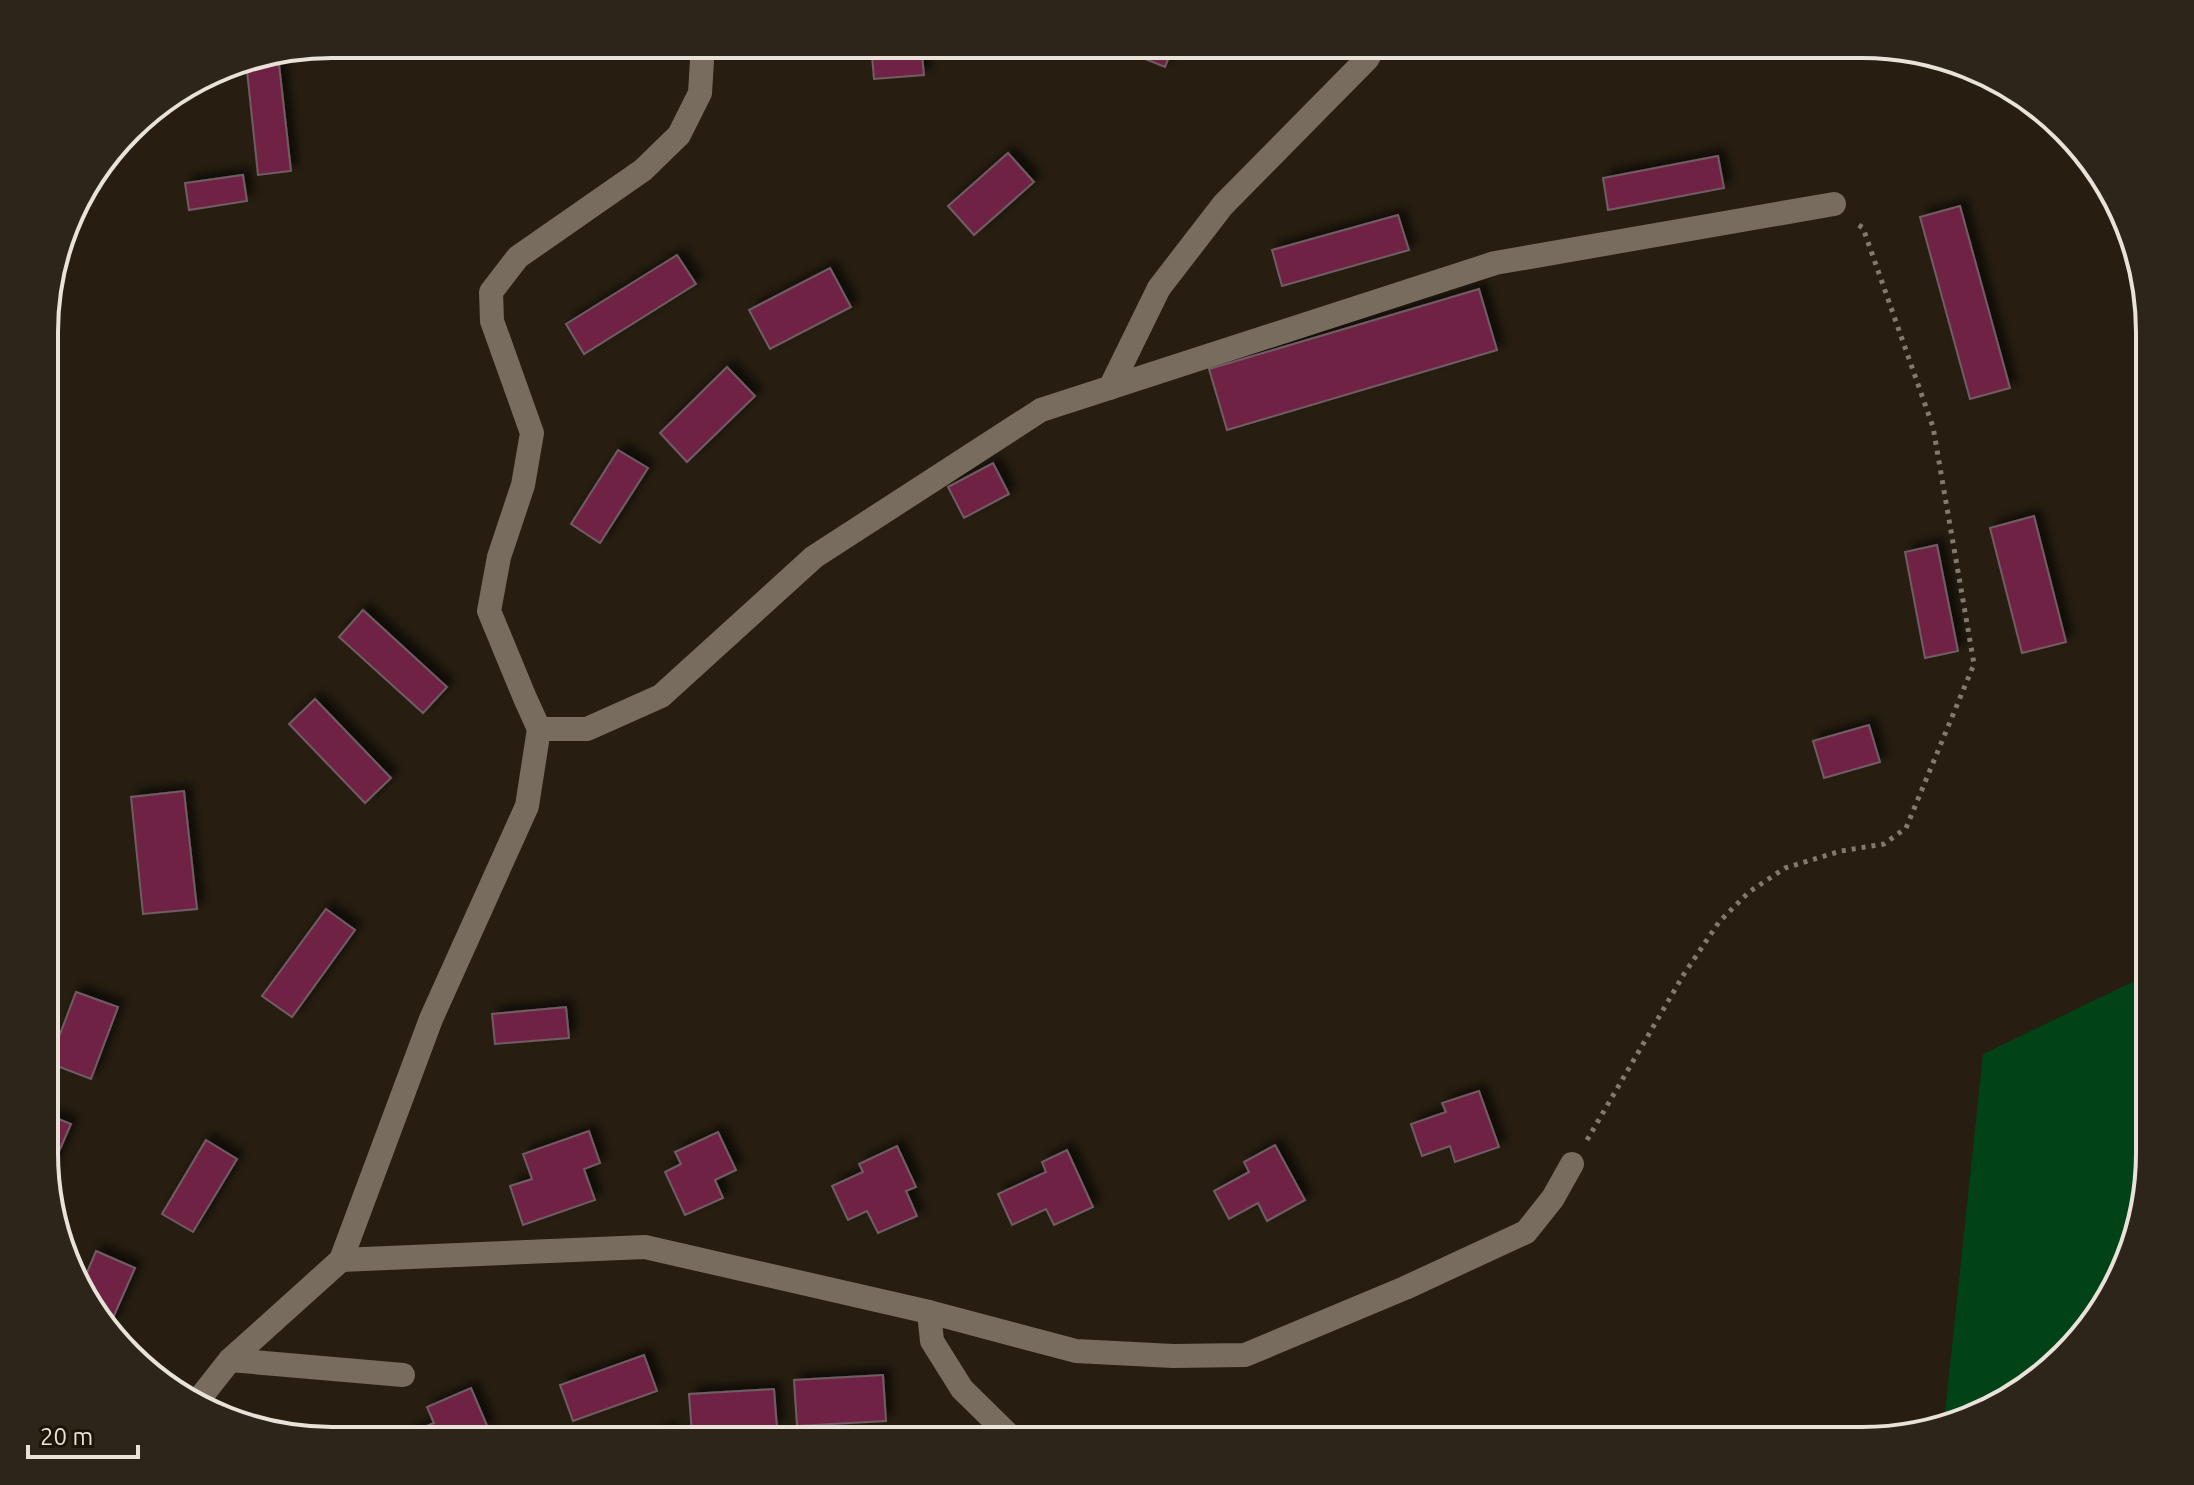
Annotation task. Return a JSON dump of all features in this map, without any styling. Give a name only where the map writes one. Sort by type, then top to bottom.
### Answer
[{"type":"street","points":[[1110,388],[1159,288],[1223,205],[1367,58]]},
{"type":"street","points":[[203,1394],[230,1360],[341,1260],[431,1019],[527,806],[539,729],[489,611],[499,557],[523,485],[532,433],[492,321],[491,292],[518,257],[643,170],[679,135],[700,93],[702,59]]},
{"type":"street","points":[[539,729],[587,729],[661,696],[814,557],[1041,410],[1495,263],[1834,204]]},
{"type":"street","points":[[341,1260],[645,1247],[929,1312],[1076,1351],[1173,1356],[1245,1355],[1405,1288],[1526,1232],[1553,1198],[1572,1164]]},
{"type":"street","points":[[929,1312],[932,1341],[962,1389],[1000,1427]]},
{"type":"street","points":[[230,1360],[403,1375]]},
{"type":"path","points":[[1572,1164],[1684,974],[1719,922],[1749,892],[1785,868],[1841,851],[1884,844],[1906,828],[1974,664],[1933,427],[1863,228],[1834,204]]},
{"type":"green space","points":[[2135,981],[2135,1171],[2131,1207],[2108,1274],[2068,1334],[2043,1359],[1999,1390],[1945,1413],[1983,1054]]},
{"type":"building","points":[[1144,58],[1168,58],[1165,67]]},
{"type":"building","points":[[872,59],[922,59],[924,75],[874,79]]},
{"type":"building","points":[[279,63],[291,171],[258,175],[247,72]]},
{"type":"building","points":[[1008,153],[1034,182],[974,235],[948,206]]},
{"type":"building","points":[[1718,156],[1724,188],[1608,210],[1603,178]]},
{"type":"building","points":[[243,175],[247,201],[189,210],[185,183]]},
{"type":"building","points":[[1960,206],[2010,388],[1970,399],[1920,217]]},
{"type":"building","points":[[1398,215],[1409,250],[1282,286],[1272,250]]},
{"type":"building","points":[[677,255],[696,284],[584,354],[566,324]]},
{"type":"building","points":[[830,268],[851,307],[770,349],[749,310]]},
{"type":"building","points":[[1479,289],[1497,350],[1227,430],[1209,369]]},
{"type":"building","points":[[727,367],[755,396],[687,462],[660,433]]},
{"type":"building","points":[[618,450],[648,468],[600,543],[571,524]]},
{"type":"building","points":[[993,463],[1009,494],[964,518],[948,487]]},
{"type":"building","points":[[2034,516],[2066,642],[2022,653],[1990,528]]},
{"type":"building","points":[[1937,545],[1958,651],[1925,658],[1905,552]]},
{"type":"building","points":[[363,610],[447,687],[423,713],[339,637]]},
{"type":"building","points":[[315,699],[391,778],[365,803],[289,724]]},
{"type":"building","points":[[1869,725],[1880,762],[1824,778],[1813,741]]},
{"type":"building","points":[[184,791],[197,909],[143,914],[131,797]]},
{"type":"building","points":[[326,909],[355,930],[292,1017],[262,996]]},
{"type":"building","points":[[76,992],[118,1007],[91,1079],[58,1066],[58,1039]]},
{"type":"building","points":[[566,1007],[569,1038],[495,1044],[492,1014]]},
{"type":"building","points":[[1479,1091],[1499,1147],[1455,1162],[1450,1146],[1422,1156],[1411,1124],[1446,1112],[1442,1103]]},
{"type":"building","points":[[58,1119],[71,1124],[58,1154]]},
{"type":"building","points":[[589,1131],[600,1163],[584,1169],[595,1200],[523,1225],[510,1186],[532,1179],[523,1154]]},
{"type":"building","points":[[718,1132],[736,1170],[715,1180],[723,1198],[685,1215],[665,1172],[681,1164],[675,1152]]},
{"type":"building","points":[[206,1140],[237,1159],[193,1232],[162,1214]]},
{"type":"building","points":[[1275,1145],[1305,1200],[1267,1221],[1258,1203],[1229,1219],[1214,1191],[1249,1172],[1244,1162]]},
{"type":"building","points":[[897,1146],[916,1187],[906,1191],[917,1216],[878,1233],[867,1211],[848,1220],[832,1186],[863,1172],[859,1164]]},
{"type":"building","points":[[1067,1150],[1093,1207],[1054,1225],[1046,1209],[1012,1225],[998,1194],[1046,1172],[1042,1162]]},
{"type":"building","points":[[96,1251],[135,1268],[113,1318],[104,1305],[86,1274]]},
{"type":"building","points":[[644,1355],[657,1391],[573,1421],[560,1385]]},
{"type":"building","points":[[883,1375],[886,1421],[797,1426],[794,1380]]},
{"type":"building","points":[[471,1388],[488,1427],[425,1427],[434,1423],[427,1407]]},
{"type":"building","points":[[774,1389],[777,1427],[691,1427],[689,1394]]}]
